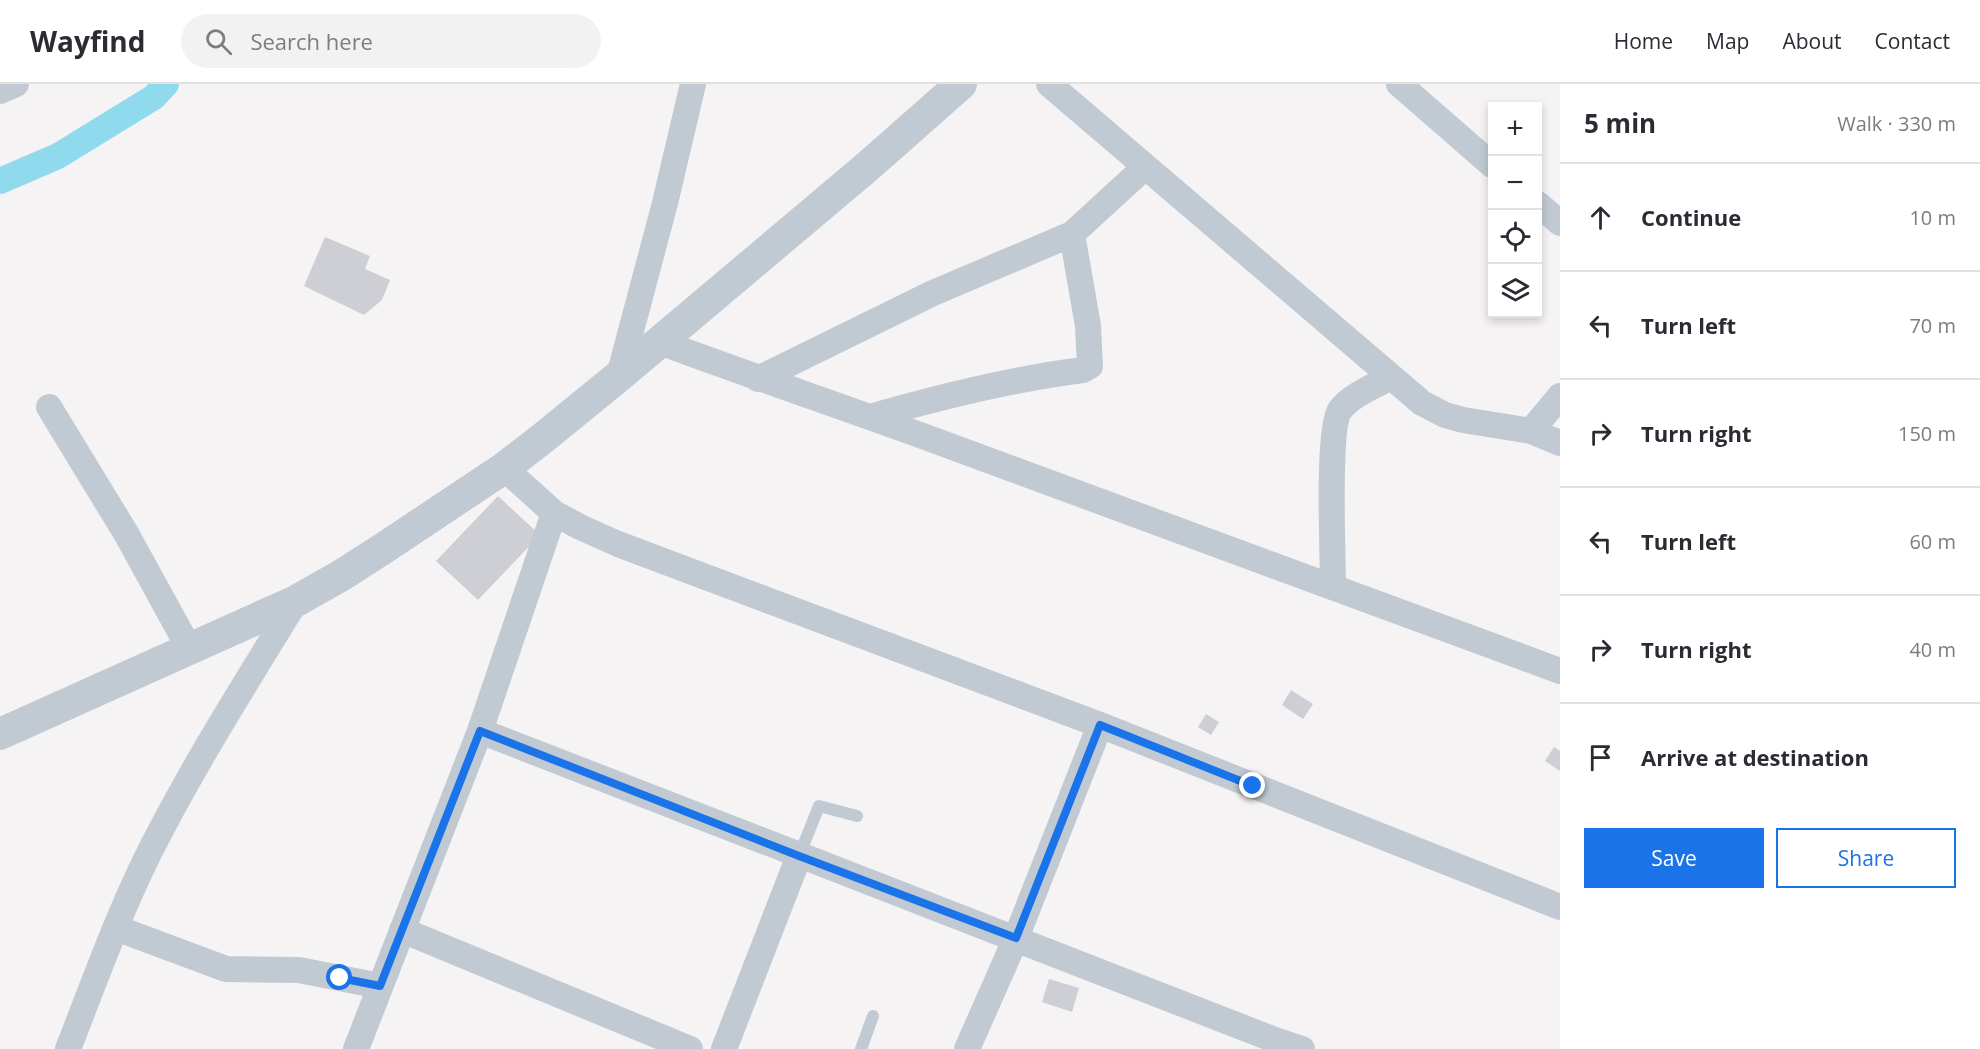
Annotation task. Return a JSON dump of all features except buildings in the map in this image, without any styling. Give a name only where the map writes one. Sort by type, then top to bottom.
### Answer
[{"type":"street","points":[[0,91],[16,84]]},
{"type":"street","points":[[619,376],[665,203],[693,84]]},
{"type":"street","points":[[0,734],[296,601],[359,564],[504,468],[660,342],[867,167],[961,84]]},
{"type":"street","points":[[1049,84],[1422,402],[1445,415],[1462,420],[1531,431],[1560,443]]},
{"type":"street","points":[[1399,84],[1488,162]]},
{"type":"street","points":[[758,379],[933,293],[1072,234],[1145,167]]},
{"type":"street","points":[[1542,207],[1560,223]]},
{"type":"street","points":[[870,417],[921,402],[1005,383],[1083,370],[1090,366],[1088,326],[1072,234]]},
{"type":"street","points":[[660,342],[1333,586],[1560,671]]},
{"type":"street","points":[[1333,586],[1332,448],[1337,417],[1340,411],[1355,398],[1391,377]]},
{"type":"street","points":[[1531,431],[1560,396]]},
{"type":"street","points":[[49,408],[127,535],[189,648]]},
{"type":"street","points":[[504,468],[555,513],[618,544],[1100,725],[1560,908]]},
{"type":"street","points":[[356,1049],[480,731],[555,513]]},
{"type":"street","points":[[68,1049],[130,892],[161,828],[296,601]]},
{"type":"street","points":[[967,1049],[1016,938],[1100,725]]},
{"type":"street","points":[[480,731],[1302,1049]]},
{"type":"street","points":[[724,1049],[799,856]]},
{"type":"street","points":[[116,928],[226,969],[291,970],[380,986]]},
{"type":"street","points":[[402,930],[690,1049]]},
{"type":"lane","points":[[799,856],[819,806],[857,816]]},
{"type":"lane","points":[[861,1049],[873,1017]]},
{"type":"waterway","points":[[0,181],[58,156],[154,97],[166,84]]},
{"type":"route","points":[[340,978],[380,986],[480,731],[1016,938],[1100,725],[1253,786]]}]
